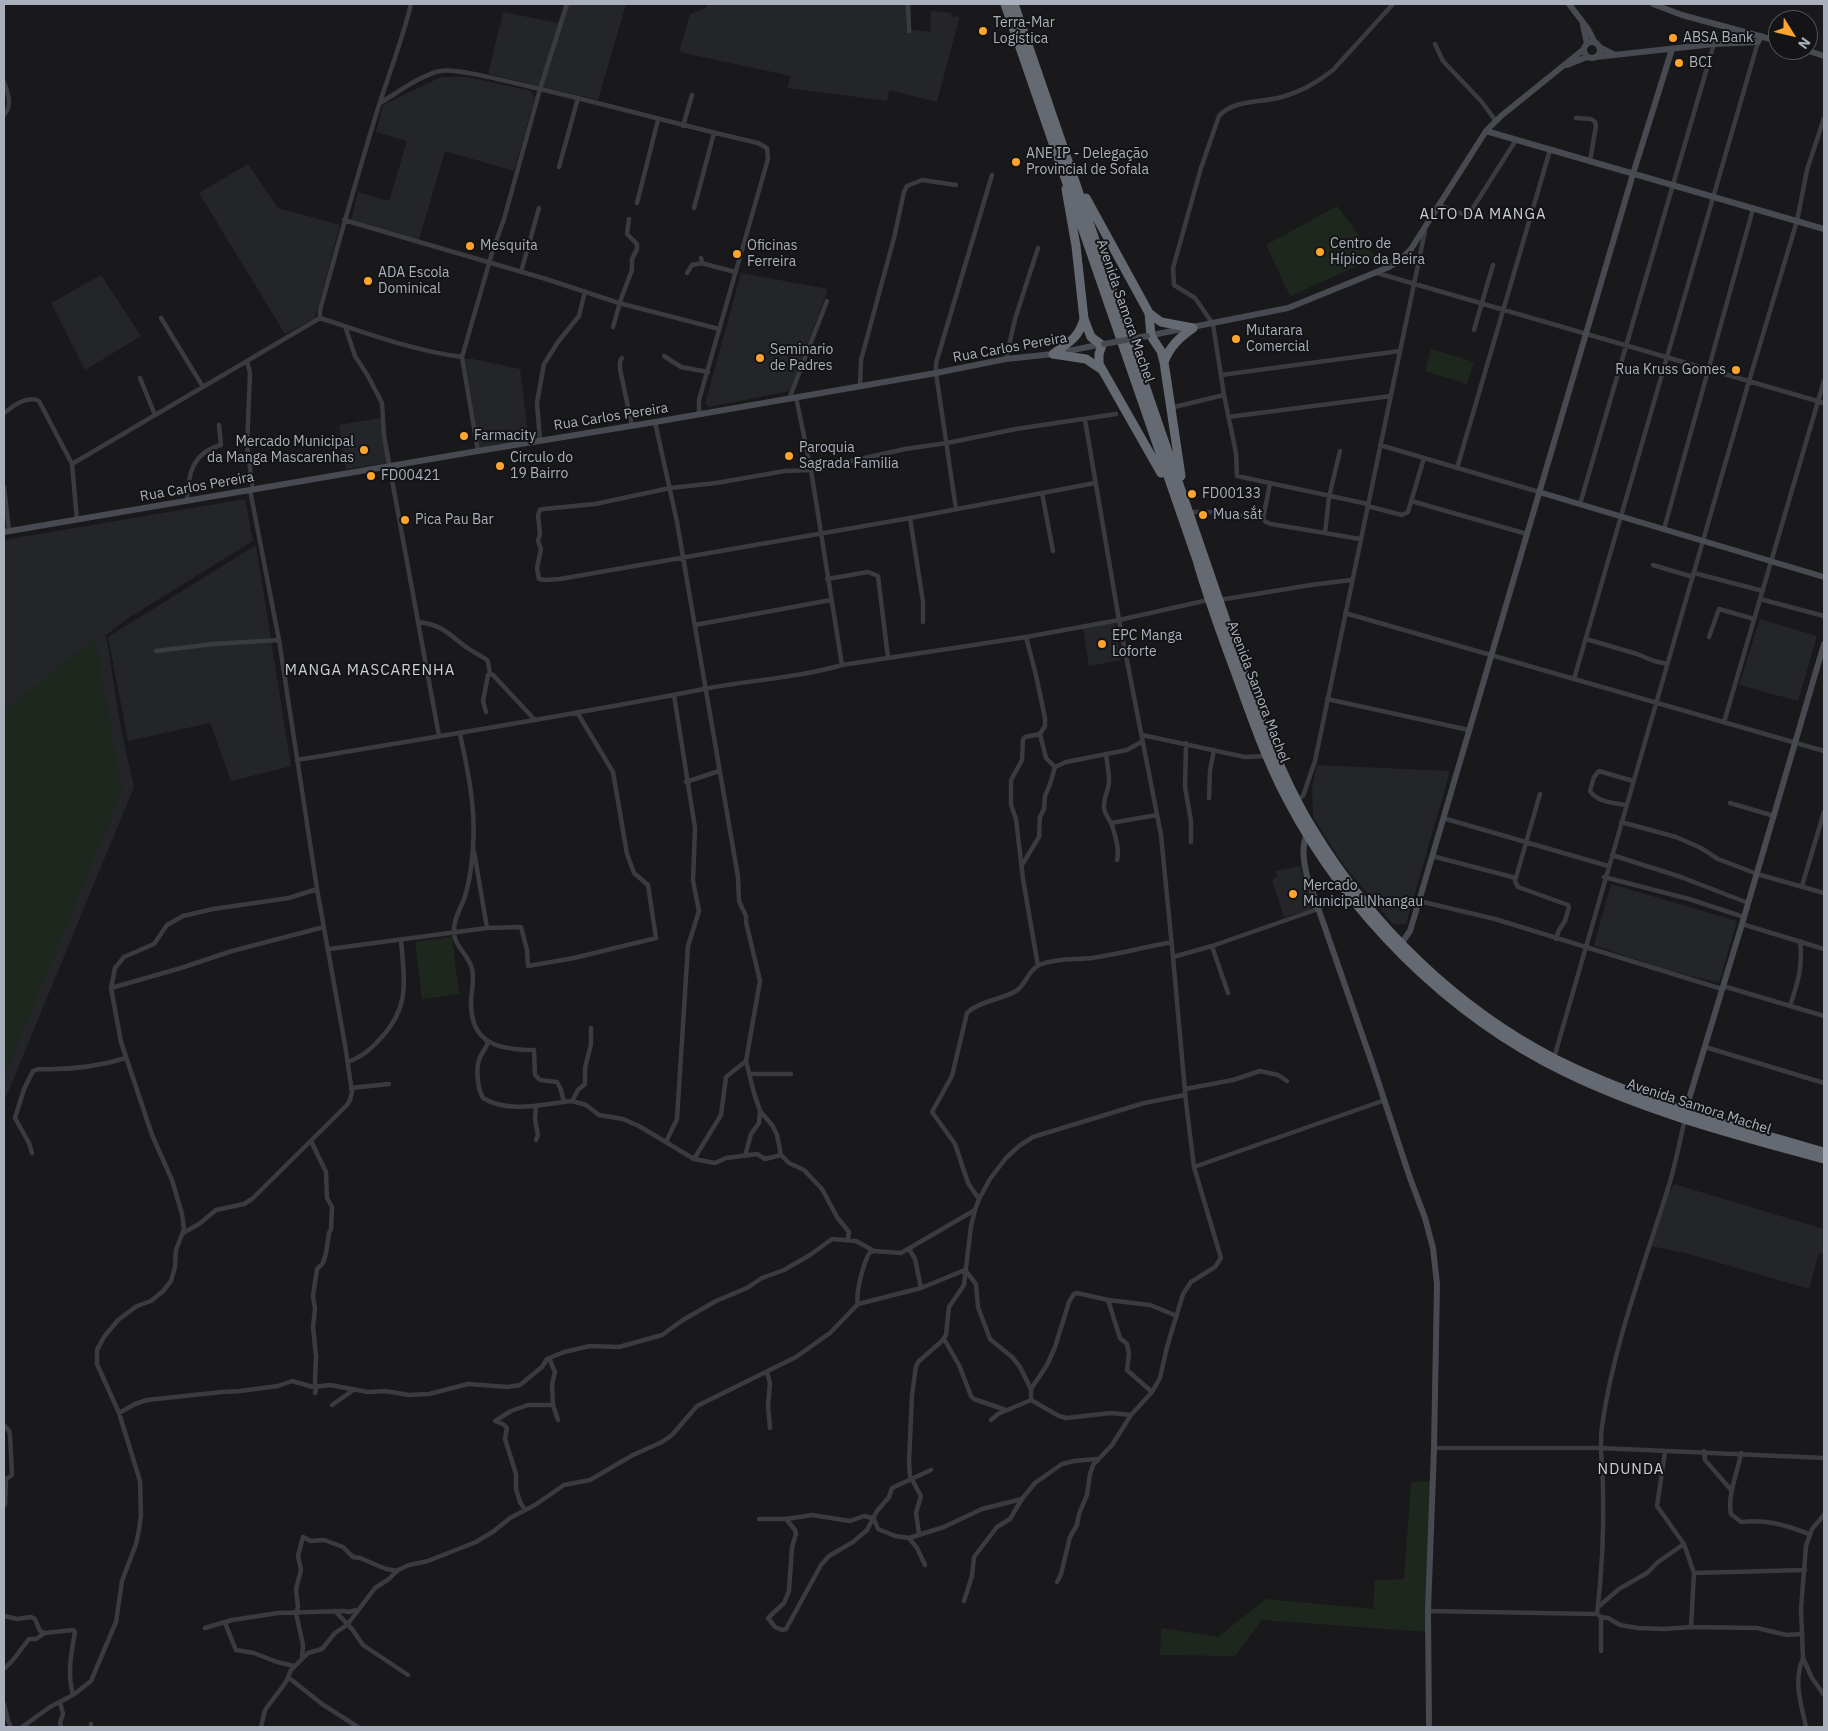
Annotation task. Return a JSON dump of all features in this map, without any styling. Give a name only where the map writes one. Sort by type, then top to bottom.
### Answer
[{"type":"highway","name":"Avenida Samora Machel","points":[[1005,4],[1197,560],[1208,600],[1266,756],[1307,834],[1344,888],[1375,927],[1417,969],[1450,998],[1506,1037],[1564,1072],[1632,1102],[1685,1116],[1780,1147],[1791,1146]]},
{"type":"highway","name":"Avenida Samora Machel","points":[[1014,4],[1218,600],[1273,750],[1297,800],[1330,857],[1364,902],[1401,944],[1448,987],[1485,1016],[1554,1058],[1685,1116]]},
{"type":"highway","points":[[1066,179],[1066,197],[1076,246],[1084,319],[1091,337],[1103,344],[1098,359],[1101,369],[1172,490]]},
{"type":"highway","points":[[1076,184],[1088,202],[1149,313],[1160,322],[1193,328]]},
{"type":"highway","points":[[1149,313],[1149,336],[1161,351],[1164,362],[1184,499]]},
{"type":"highway","points":[[1053,354],[1076,338],[1081,330],[1084,319]]},
{"type":"highway","points":[[1164,362],[1170,347],[1193,328]]},
{"type":"highway","points":[[1053,354],[1086,359],[1101,369]]},
{"type":"highway","points":[[1685,1116],[1791,1146],[1824,1152]]},
{"type":"highway","points":[[1791,1146],[1824,1159]]},
{"type":"main road","points":[[1569,4],[1597,45],[1599,53],[1596,57]]},
{"type":"main road","points":[[1653,4],[1682,15],[1759,39],[1768,40]]},
{"type":"main road","points":[[1582,23],[1587,57]]},
{"type":"main road","points":[[1561,67],[1587,57],[1759,39]]},
{"type":"main road","points":[[1585,47],[1597,45],[1616,55]]},
{"type":"main road","name":"Rua Carlos Pereira","points":[[6,531],[632,426],[1006,359],[1053,354],[1193,328],[1292,307],[1400,260],[1411,249],[1486,131],[1585,47]]},
{"type":"main road","points":[[1401,944],[1410,931],[1633,174],[1672,49]]},
{"type":"main road","points":[[1486,131],[1824,229]]},
{"type":"main road","points":[[1539,492],[1824,577]]},
{"type":"main road","points":[[1685,1116],[1824,644]]},
{"type":"main road","points":[[1307,834],[1304,841],[1304,863],[1318,909],[1425,1218],[1433,1248],[1437,1284],[1434,1448],[1428,1611],[1429,1727]]},
{"type":"street","points":[[320,318],[320,310],[344,220],[401,42],[411,4]]},
{"type":"street","points":[[478,451],[462,357],[540,89],[567,4]]},
{"type":"street","points":[[908,4],[908,30]]},
{"type":"street","points":[[1393,4],[1334,70],[1322,78],[1307,87],[1281,97],[1230,107],[1220,116],[1201,168],[1172,275],[1174,285],[1195,298],[1213,324],[1224,395],[1236,453],[1237,476],[1368,505],[1402,516],[1408,512],[1424,458]]},
{"type":"street","points":[[1574,679],[1759,39]]},
{"type":"street","points":[[1435,44],[1443,61],[1481,101],[1496,121]]},
{"type":"street","points":[[1580,504],[1714,44]]},
{"type":"street","points":[[380,103],[429,75],[442,71],[491,78],[578,98],[658,120],[758,143],[767,148],[769,153],[699,400],[699,414]]},
{"type":"street","points":[[4,82],[10,97],[4,115]]},
{"type":"street","points":[[683,126],[692,95]]},
{"type":"street","points":[[559,167],[578,98]]},
{"type":"street","points":[[1576,118],[1591,119],[1595,122],[1596,126],[1590,161]]},
{"type":"street","points":[[1554,1058],[1604,877],[1797,222],[1807,170],[1824,118]]},
{"type":"street","points":[[637,204],[658,120]]},
{"type":"street","points":[[694,208],[714,133]]},
{"type":"street","points":[[1439,205],[1465,215],[1469,214],[1516,140]]},
{"type":"street","points":[[1457,468],[1550,150]]},
{"type":"street","points":[[956,509],[936,373],[937,359],[992,175]]},
{"type":"street","points":[[860,386],[861,360],[894,238],[904,192],[908,186],[922,180],[956,185]]},
{"type":"street","points":[[521,272],[539,208]]},
{"type":"street","points":[[1664,529],[1753,209]]},
{"type":"street","points":[[344,220],[585,291],[619,303],[718,329]]},
{"type":"street","points":[[613,327],[619,303],[632,270],[632,259],[637,249],[637,244],[627,234],[629,220]]},
{"type":"street","points":[[1297,800],[1303,796],[1314,761],[1426,225]]},
{"type":"street","points":[[1006,359],[1038,248]]},
{"type":"street","points":[[687,273],[692,264],[702,260],[735,272]]},
{"type":"street","points":[[1474,330],[1493,265]]},
{"type":"street","points":[[1375,272],[1824,403]]},
{"type":"street","points":[[540,441],[537,402],[544,364],[558,342],[579,316],[585,291]]},
{"type":"street","points":[[827,301],[793,398],[811,470],[842,665]]},
{"type":"street","points":[[162,318],[203,387]]},
{"type":"street","points":[[72,464],[320,318],[416,348],[442,355],[462,357]]},
{"type":"street","points":[[345,326],[356,356],[382,403],[384,436],[439,736]]},
{"type":"street","points":[[1221,375],[1400,351]]},
{"type":"street","points":[[664,356],[681,366],[708,372]]},
{"type":"street","points":[[622,358],[620,369],[632,426]]},
{"type":"street","points":[[183,1234],[216,1210],[244,1204],[252,1199],[347,1105],[352,1096],[348,1062],[317,889],[279,640],[252,490],[247,446],[250,373],[247,362]]},
{"type":"street","points":[[140,378],[155,416]]},
{"type":"street","points":[[1724,722],[1824,381]]},
{"type":"street","points":[[1170,408],[1224,395]]},
{"type":"street","points":[[1228,417],[1391,396]]},
{"type":"street","points":[[4,413],[18,403],[30,398],[39,401],[72,464],[77,520]]},
{"type":"street","points":[[1095,483],[910,518],[683,556],[560,579],[542,580],[539,579],[537,574],[541,549],[538,541],[540,530],[538,515],[540,510],[595,504],[670,488],[716,483],[785,471],[811,470],[905,449],[1016,429],[1116,414]]},
{"type":"street","points":[[1057,1582],[1064,1565],[1070,1537],[1077,1525],[1079,1514],[1087,1495],[1090,1474],[1097,1459],[1112,1445],[1131,1416],[1152,1392],[1162,1371],[1179,1302],[1187,1287],[1196,1278],[1214,1267],[1221,1258],[1194,1166],[1184,1089],[1172,942],[1160,835],[1119,620],[1085,420]]},
{"type":"street","points":[[655,422],[683,556],[738,877],[739,901],[746,916],[760,981],[746,1061],[760,1111],[760,1120],[751,1134],[745,1156]]},
{"type":"street","points":[[187,501],[188,481],[195,463],[209,449],[221,445],[219,425]]},
{"type":"street","points":[[1380,445],[1539,492]]},
{"type":"street","points":[[1325,533],[1329,497],[1340,451]]},
{"type":"street","points":[[1263,519],[1270,483]]},
{"type":"street","points":[[4,487],[6,531]]},
{"type":"street","points":[[1042,493],[1054,551]]},
{"type":"street","points":[[1411,501],[1527,534]]},
{"type":"street","points":[[1188,512],[1216,512],[1263,519],[1271,524],[1360,540]]},
{"type":"street","points":[[910,518],[923,602],[923,622]]},
{"type":"street","points":[[1653,565],[1763,591]]},
{"type":"street","points":[[827,579],[868,572],[878,576],[888,658]]},
{"type":"street","points":[[1218,600],[1351,580]]},
{"type":"street","points":[[1760,599],[1824,616]]},
{"type":"street","points":[[695,625],[831,600]]},
{"type":"street","points":[[297,760],[460,734],[706,688],[816,672],[842,665],[1026,637],[1119,620],[1208,600]]},
{"type":"street","points":[[1709,637],[1719,609],[1754,619]]},
{"type":"street","points":[[1345,613],[1824,751]]},
{"type":"street","points":[[418,622],[434,624],[446,630],[487,660],[490,674],[488,675],[483,701],[486,712]]},
{"type":"street","points":[[1026,637],[1036,675],[1045,726],[1040,734],[1023,740],[1022,760],[1011,780],[1011,805],[1016,819],[1038,966]]},
{"type":"street","points":[[1586,639],[1666,664]]},
{"type":"street","points":[[156,651],[213,644],[279,640]]},
{"type":"street","points":[[490,674],[535,720]]},
{"type":"street","points":[[666,1142],[677,1119],[688,946],[699,911],[693,881],[695,828],[686,782],[674,695]]},
{"type":"street","points":[[1327,699],[1469,730]]},
{"type":"street","points":[[329,950],[487,928],[521,927],[527,950],[528,966],[574,958],[656,938],[648,885],[634,873],[627,854],[614,772],[577,712]]},
{"type":"street","points":[[460,734],[472,798],[473,848],[484,899],[487,928]]},
{"type":"street","points":[[1040,734],[1046,758],[1055,767]]},
{"type":"street","points":[[1142,735],[1245,757],[1266,756]]},
{"type":"street","points":[[1022,865],[1039,836],[1040,817],[1044,809],[1044,796],[1055,767],[1066,762],[1127,750],[1143,741]]},
{"type":"street","points":[[1186,743],[1186,787],[1191,821],[1191,842]]},
{"type":"street","points":[[1209,798],[1210,770],[1214,750]]},
{"type":"street","points":[[1106,754],[1109,783],[1104,796],[1104,807],[1107,818],[1111,823],[1118,853],[1117,860]]},
{"type":"street","points":[[686,782],[720,772]]},
{"type":"street","points":[[1626,805],[1604,801],[1593,795],[1590,791],[1594,777],[1599,772],[1633,781]]},
{"type":"street","points":[[1540,794],[1515,882],[1518,887],[1568,905],[1565,921],[1556,939]]},
{"type":"street","points":[[1730,803],[1774,816]]},
{"type":"street","points":[[1802,886],[1824,812]]},
{"type":"street","points":[[1111,823],[1157,815]]},
{"type":"street","points":[[1443,818],[1608,866]]},
{"type":"street","points":[[1621,822],[1676,837],[1701,848],[1718,859],[1757,874],[1824,892]]},
{"type":"street","points":[[473,848],[464,898],[458,913],[454,932],[457,943],[473,970],[471,1004],[473,1021],[488,1041],[505,1049],[534,1050],[535,1075],[540,1080],[557,1082],[564,1102]]},
{"type":"street","points":[[1612,855],[1681,877],[1748,903]]},
{"type":"street","points":[[1432,856],[1516,878]]},
{"type":"street","points":[[1604,877],[1689,899],[1744,917]]},
{"type":"street","points":[[22,1727],[73,1695],[91,1681],[116,1622],[122,1581],[136,1544],[139,1530],[141,1515],[140,1481],[119,1413],[97,1364],[97,1350],[104,1337],[118,1320],[137,1306],[150,1301],[163,1291],[171,1281],[176,1250],[183,1234],[182,1214],[172,1180],[152,1135],[121,1042],[112,988],[115,968],[124,958],[154,944],[171,922],[183,916],[213,909],[289,898],[317,889]]},
{"type":"street","points":[[1419,900],[1495,919],[1584,948],[1824,1016]]},
{"type":"street","points":[[1173,957],[1212,946],[1318,909]]},
{"type":"street","points":[[1742,924],[1824,949]]},
{"type":"street","points":[[112,988],[232,951],[324,927]]},
{"type":"street","points":[[348,1062],[367,1053],[388,1030],[399,1013],[404,991],[400,940]]},
{"type":"street","points":[[1790,1006],[1799,979],[1801,965],[1800,941]]},
{"type":"street","points":[[979,1199],[968,1183],[955,1144],[932,1112],[952,1076],[967,1013],[977,1006],[1016,991],[1031,971],[1038,966],[1052,961],[1089,958],[1172,942]]},
{"type":"street","points":[[1212,946],[1228,993]]},
{"type":"street","points":[[572,1101],[579,1088],[586,1084],[585,1068],[591,1028]]},
{"type":"street","points":[[488,1041],[481,1055],[479,1085],[483,1098],[498,1106],[536,1106],[572,1101],[586,1105],[599,1115],[623,1119],[639,1126],[694,1159],[715,1163],[726,1158],[757,1154],[764,1159],[780,1156]]},
{"type":"street","points":[[1705,1048],[1824,1083]]},
{"type":"street","points":[[32,1153],[29,1143],[15,1118],[24,1089],[33,1071],[38,1069],[72,1070],[106,1064],[126,1058]]},
{"type":"street","points":[[694,1159],[721,1115],[726,1077],[746,1061]]},
{"type":"street","points":[[1184,1089],[1233,1080],[1260,1071],[1278,1075],[1287,1081]]},
{"type":"street","points":[[750,1074],[791,1074]]},
{"type":"street","points":[[351,1088],[390,1084]]},
{"type":"street","points":[[1006,1410],[974,1399],[971,1396],[959,1366],[944,1339],[949,1307],[964,1285],[975,1210],[990,1179],[1006,1158],[1033,1137],[1144,1103],[1185,1095]]},
{"type":"street","points":[[1194,1166],[1385,1100]]},
{"type":"street","points":[[536,1106],[535,1120],[538,1135],[536,1140]]},
{"type":"street","points":[[760,1111],[772,1124],[780,1156],[789,1163],[804,1170],[816,1181],[837,1217],[849,1232],[848,1239]]},
{"type":"street","points":[[1601,1651],[1598,1607],[1603,1538],[1603,1485],[1600,1448],[1610,1378],[1646,1254],[1670,1180],[1685,1116]]},
{"type":"street","points":[[311,1141],[326,1172],[327,1198],[332,1207],[331,1229],[328,1233],[326,1253],[323,1262],[317,1269],[313,1296],[315,1309],[313,1327],[316,1356],[314,1363],[316,1390]]},
{"type":"street","points":[[119,1413],[147,1400],[240,1392],[292,1382],[316,1390],[330,1385],[356,1390],[429,1394],[468,1384],[497,1387],[520,1385],[531,1378],[549,1358],[564,1352],[590,1346],[619,1346],[662,1335],[682,1320],[716,1301],[747,1288],[762,1278],[784,1270],[810,1256],[830,1240],[848,1239],[856,1241],[874,1251],[896,1254],[909,1249],[975,1210]]},
{"type":"street","points":[[909,1249],[915,1259],[921,1288]]},
{"type":"street","points":[[858,1304],[860,1280],[868,1254],[874,1251]]},
{"type":"street","points":[[262,1727],[265,1710],[286,1682],[294,1666],[308,1653],[322,1649],[335,1633],[346,1625],[375,1588],[397,1570],[409,1565],[428,1562],[441,1555],[468,1546],[564,1485],[590,1480],[633,1455],[662,1442],[672,1435],[697,1406],[796,1356],[825,1337],[858,1304],[921,1288],[965,1270]]},
{"type":"street","points":[[965,1270],[976,1284],[978,1307],[990,1339],[1012,1357],[1020,1367],[1031,1389],[1031,1400]]},
{"type":"street","points":[[1031,1389],[1055,1347],[1069,1302],[1074,1294],[1150,1305],[1177,1316]]},
{"type":"street","points":[[1108,1300],[1120,1338],[1127,1344],[1129,1354],[1127,1370],[1152,1392]]},
{"type":"street","points":[[919,1534],[916,1513],[921,1496],[912,1480],[909,1462],[912,1395],[916,1366],[919,1360],[944,1339]]},
{"type":"street","points":[[549,1358],[555,1372],[552,1380],[553,1405],[558,1420]]},
{"type":"street","points":[[767,1372],[770,1383],[768,1406],[770,1428]]},
{"type":"street","points":[[332,1405],[349,1392],[356,1390]]},
{"type":"street","points":[[991,1420],[1006,1410],[1031,1400],[1066,1418],[1110,1413],[1131,1416]]},
{"type":"street","points":[[525,1510],[516,1489],[516,1474],[505,1439],[507,1428],[495,1421],[511,1411],[528,1405],[553,1405]]},
{"type":"street","points":[[4,1426],[10,1434],[12,1475],[6,1479],[4,1506]]},
{"type":"street","points":[[1434,1448],[1600,1448],[1824,1458]]},
{"type":"street","points":[[1665,1452],[1657,1504],[1684,1544],[1694,1573],[1691,1627]]},
{"type":"street","points":[[1704,1452],[1705,1460],[1732,1491]]},
{"type":"street","points":[[1741,1453],[1729,1508],[1731,1514],[1741,1522],[1757,1520],[1784,1524],[1809,1534]]},
{"type":"street","points":[[964,1601],[972,1576],[974,1557],[998,1527],[1010,1519],[1022,1499],[1035,1483],[1062,1464],[1097,1459]]},
{"type":"street","points":[[786,1519],[796,1534],[792,1547],[789,1590],[784,1604],[768,1618],[775,1627],[782,1630],[786,1629],[821,1565],[829,1556],[853,1542],[865,1532],[889,1497],[893,1487],[931,1470]]},
{"type":"street","points":[[873,1518],[878,1528],[895,1536],[909,1538],[944,1527],[982,1509],[1022,1499]]},
{"type":"street","points":[[759,1519],[786,1519],[812,1515],[850,1521],[864,1516],[873,1518]]},
{"type":"street","points":[[1806,1727],[1799,1697],[1797,1675],[1803,1658],[1801,1609],[1806,1546],[1809,1534],[1824,1515]]},
{"type":"street","points":[[302,1658],[303,1645],[296,1613],[298,1607],[296,1589],[301,1570],[298,1556],[303,1537],[311,1541],[324,1540],[343,1548],[353,1557],[386,1569],[397,1570]]},
{"type":"street","points":[[909,1538],[917,1548],[925,1565]]},
{"type":"street","points":[[1598,1607],[1619,1589],[1647,1573],[1658,1562],[1684,1544]]},
{"type":"street","points":[[1694,1573],[1805,1570]]},
{"type":"street","points":[[205,1628],[232,1620],[278,1613],[351,1612],[358,1609]]},
{"type":"street","points":[[335,1611],[363,1645],[408,1675]]},
{"type":"street","points":[[1428,1611],[1599,1616],[1608,1618],[1620,1625],[1637,1628],[1757,1628],[1787,1635],[1802,1634]]},
{"type":"street","points":[[4,1616],[17,1619],[30,1617],[35,1619],[38,1629],[45,1633]]},
{"type":"street","points":[[225,1623],[236,1650],[254,1652],[277,1662],[294,1666]]},
{"type":"street","points":[[4,1669],[29,1638],[36,1639],[45,1633],[74,1630],[69,1677],[73,1695]]},
{"type":"street","points":[[1803,1658],[1812,1678],[1824,1694]]},
{"type":"street","points":[[288,1676],[322,1704],[358,1727]]},
{"type":"street","points":[[60,1702],[63,1714],[61,1727]]},
{"type":"street","points":[[4,1704],[11,1727]]},
{"type":"shaded area","points":[[564,4],[626,4],[598,100],[488,74],[503,12],[558,23]]},
{"type":"shaded area","points":[[708,4],[906,4],[906,29],[930,32],[931,11],[951,13],[952,17],[960,16],[937,102],[889,90],[887,101],[787,88],[791,76],[679,52],[690,14],[706,8]]},
{"type":"shaded area","points":[[441,77],[466,77],[486,81],[530,91],[535,97],[514,171],[445,151],[418,243],[351,221],[358,192],[389,201],[407,141],[376,132],[383,105]]},
{"type":"shaded area","points":[[248,164],[278,208],[340,225],[315,318],[285,334],[199,193]]},
{"type":"shaded area","name":"Centro de Hípico da Beira","points":[[1337,206],[1376,258],[1290,296],[1266,245]]},
{"type":"shaded area","name":"Seminario de Padres","points":[[741,273],[828,289],[790,391],[709,407],[705,404]]},
{"type":"shaded area","points":[[101,275],[141,336],[85,370],[51,303]]},
{"type":"shaded area","points":[[1431,349],[1474,362],[1467,384],[1425,371]]},
{"type":"shaded area","points":[[465,359],[520,369],[529,442],[480,449]]},
{"type":"shaded area","name":"Mercado Municipal da Manga Mascarenhas","points":[[380,418],[388,463],[346,469],[339,425]]},
{"type":"shaded area","points":[[245,499],[253,541],[130,617],[106,635],[121,729],[134,787],[4,1102],[4,540]]},
{"type":"shaded area","points":[[256,545],[291,766],[231,781],[210,723],[128,741],[108,637]]},
{"type":"shaded area","points":[[1760,619],[1817,636],[1798,701],[1739,685]]},
{"type":"shaded area","name":"EPC Manga Loforte","points":[[1115,623],[1121,660],[1089,666],[1083,628]]},
{"type":"shaded area","points":[[95,638],[122,791],[4,1078],[4,711]]},
{"type":"shaded area","points":[[1317,765],[1450,771],[1406,924],[1393,924],[1342,863],[1313,817],[1312,788]]},
{"type":"shaded area","name":"Mercado Municipal Nhangau","points":[[1300,866],[1314,909],[1284,917],[1272,880],[1277,877],[1276,871]]},
{"type":"shaded area","points":[[1611,884],[1737,921],[1719,983],[1664,969],[1594,945]]},
{"type":"shaded area","points":[[452,937],[459,994],[422,999],[415,942]]},
{"type":"shaded area","points":[[1674,1184],[1824,1229],[1824,1254],[1819,1253],[1809,1289],[1689,1254],[1651,1246],[1670,1189],[1672,1189]]},
{"type":"shaded area","points":[[1430,1481],[1428,1632],[1262,1620],[1235,1656],[1160,1655],[1161,1628],[1218,1637],[1266,1599],[1373,1609],[1375,1580],[1404,1579],[1411,1482]]},
{"type":"place","name":"Terra-Mar Logística","points":[[983,31]]},
{"type":"place","name":"ABSA Bank","points":[[1673,38]]},
{"type":"place","name":"BCI","points":[[1679,63]]},
{"type":"place","name":"ANE IP - Delegação Provincial de Sofala","points":[[1016,162]]},
{"type":"place","name":"Mesquita","points":[[470,246]]},
{"type":"place","name":"Centro de Hípico da Beira","points":[[1320,252]]},
{"type":"place","name":"Oficinas Ferreira","points":[[737,254]]},
{"type":"place","name":"ADA Escola Dominical","points":[[368,281]]},
{"type":"place","name":"Mutarara Comercial","points":[[1236,339]]},
{"type":"place","name":"Seminario de Padres","points":[[760,358]]},
{"type":"place","name":"Rua Kruss Gomes","points":[[1736,370]]},
{"type":"place","name":"Farmacity","points":[[464,436]]},
{"type":"place","name":"Mercado Municipal da Manga Mascarenhas","points":[[364,450]]},
{"type":"place","name":"Paroquia Sagrada Familia","points":[[789,456]]},
{"type":"place","name":"Circulo do 19 Bairro","points":[[500,466]]},
{"type":"place","name":"FD00421","points":[[371,476]]},
{"type":"place","name":"FD00133","points":[[1192,494]]},
{"type":"place","name":"Mua sắt","points":[[1203,515]]},
{"type":"place","name":"Pica Pau Bar","points":[[405,520]]},
{"type":"place","name":"EPC Manga Loforte","points":[[1102,644]]},
{"type":"place","name":"Mercado Municipal Nhangau","points":[[1293,894]]},
{"type":"district","name":"ALTO DA MANGA","points":[[1483,215]]},
{"type":"district","name":"MANGA MASCARENHA","points":[[370,671]]},
{"type":"district","name":"NDUNDA","points":[[1631,1470]]}]
